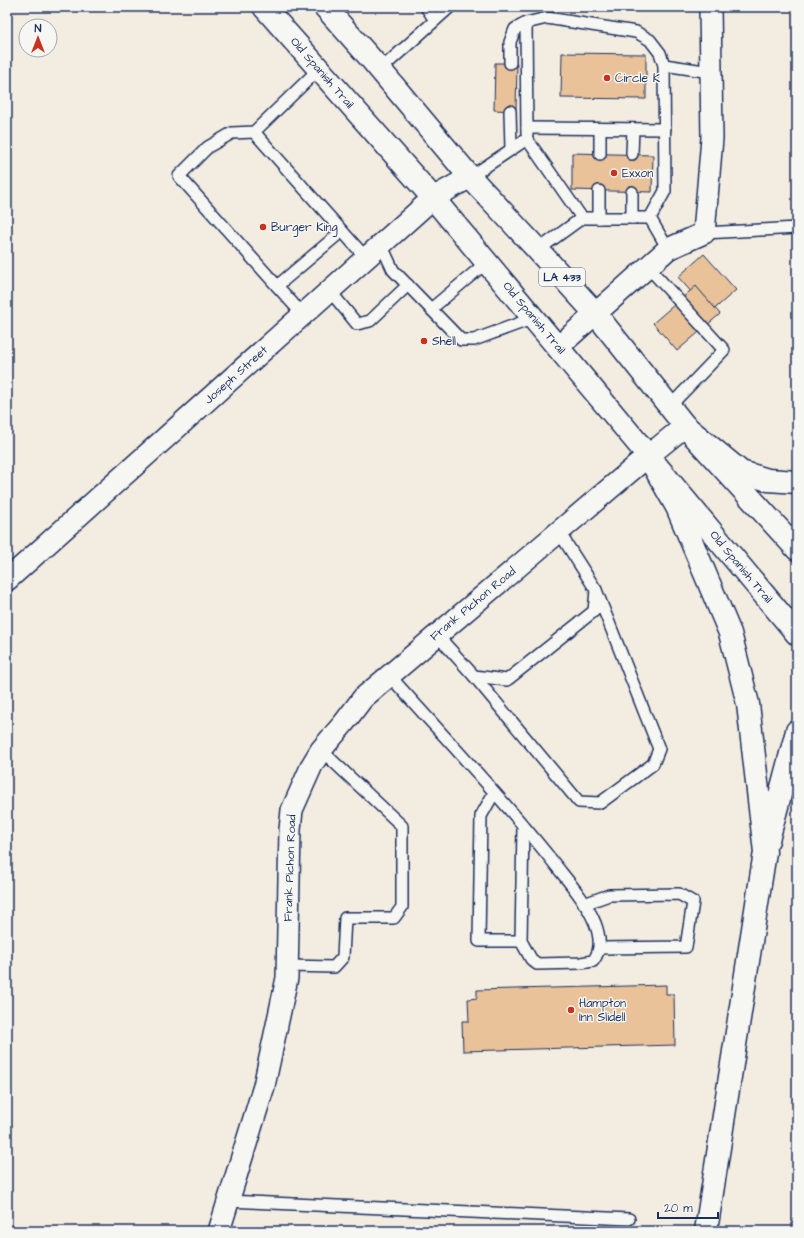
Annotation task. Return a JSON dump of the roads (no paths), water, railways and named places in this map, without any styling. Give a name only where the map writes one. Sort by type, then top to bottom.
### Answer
[{"type":"main road","name":"Old Spanish Trail","points":[[264,7],[433,198],[797,634]]},
{"type":"main road","name":"LA 433","points":[[325,7],[470,176],[595,313],[685,426],[797,549]]},
{"type":"main road","points":[[685,426],[741,472],[768,480],[797,482]]},
{"type":"main road","points":[[648,456],[677,507],[730,633],[748,704],[765,852]]},
{"type":"main road","points":[[706,1231],[765,852],[797,731]]},
{"type":"street","points":[[558,347],[668,249],[704,233],[712,138],[710,7]]},
{"type":"street","name":"Joseph Street","points":[[7,580],[433,198],[470,176]]},
{"type":"street","name":"Frank Pichon Road","points":[[219,1231],[264,1086],[287,978],[290,830],[292,810],[312,765],[321,750],[363,698],[685,426]]},
{"type":"lane","points":[[426,7],[435,20]]},
{"type":"lane","points":[[380,70],[450,7]]},
{"type":"lane","points":[[510,63],[510,42],[515,29],[526,23],[547,18],[636,32],[650,40],[660,53],[664,65],[665,129],[665,190],[650,218]]},
{"type":"lane","points":[[526,23],[527,134],[582,218]]},
{"type":"lane","points":[[664,65],[711,72]]},
{"type":"lane","points":[[303,315],[179,176],[208,147],[232,133],[254,132],[319,69]]},
{"type":"lane","points":[[510,111],[511,150]]},
{"type":"lane","points":[[470,176],[511,150],[527,134],[600,129],[665,129]]},
{"type":"lane","points":[[600,129],[600,154]]},
{"type":"lane","points":[[632,154],[633,129]]},
{"type":"lane","points":[[254,132],[366,258]]},
{"type":"lane","points":[[599,191],[599,218]]},
{"type":"lane","points":[[632,192],[632,218]]},
{"type":"lane","points":[[538,250],[582,218],[650,218]]},
{"type":"lane","points":[[650,218],[668,249]]},
{"type":"lane","points":[[704,233],[797,228]]},
{"type":"lane","points":[[277,286],[342,231]]},
{"type":"lane","points":[[381,244],[393,270],[461,340],[474,340],[534,318]]},
{"type":"lane","points":[[431,309],[487,262]]},
{"type":"lane","points":[[648,267],[724,350],[669,407]]},
{"type":"lane","points":[[330,291],[357,324],[370,322],[408,285]]},
{"type":"lane","points":[[437,635],[474,676],[579,802],[600,803],[653,764],[659,749],[596,590],[559,532]]},
{"type":"lane","points":[[474,676],[507,680],[594,611],[596,590]]},
{"type":"lane","points":[[389,676],[523,826],[571,885],[595,924],[600,948],[598,955],[593,961],[582,963],[537,964],[531,959],[522,941],[523,826]]},
{"type":"lane","points":[[287,966],[334,967],[343,957],[345,918],[394,918],[402,907],[402,826],[321,750]]},
{"type":"lane","points":[[494,793],[481,816],[479,941],[522,941]]},
{"type":"lane","points":[[584,904],[609,894],[679,894],[692,902],[686,947],[600,948]]},
{"type":"lane","points":[[228,1201],[629,1219]]},
{"type":"place","name":"Circle K","points":[[607,78]]},
{"type":"place","name":"Exxon","points":[[614,173]]},
{"type":"place","name":"Burger King","points":[[263,227]]},
{"type":"place","name":"Shell","points":[[424,341]]},
{"type":"place","name":"Hampton Inn Slidell","points":[[571,1010]]}]
